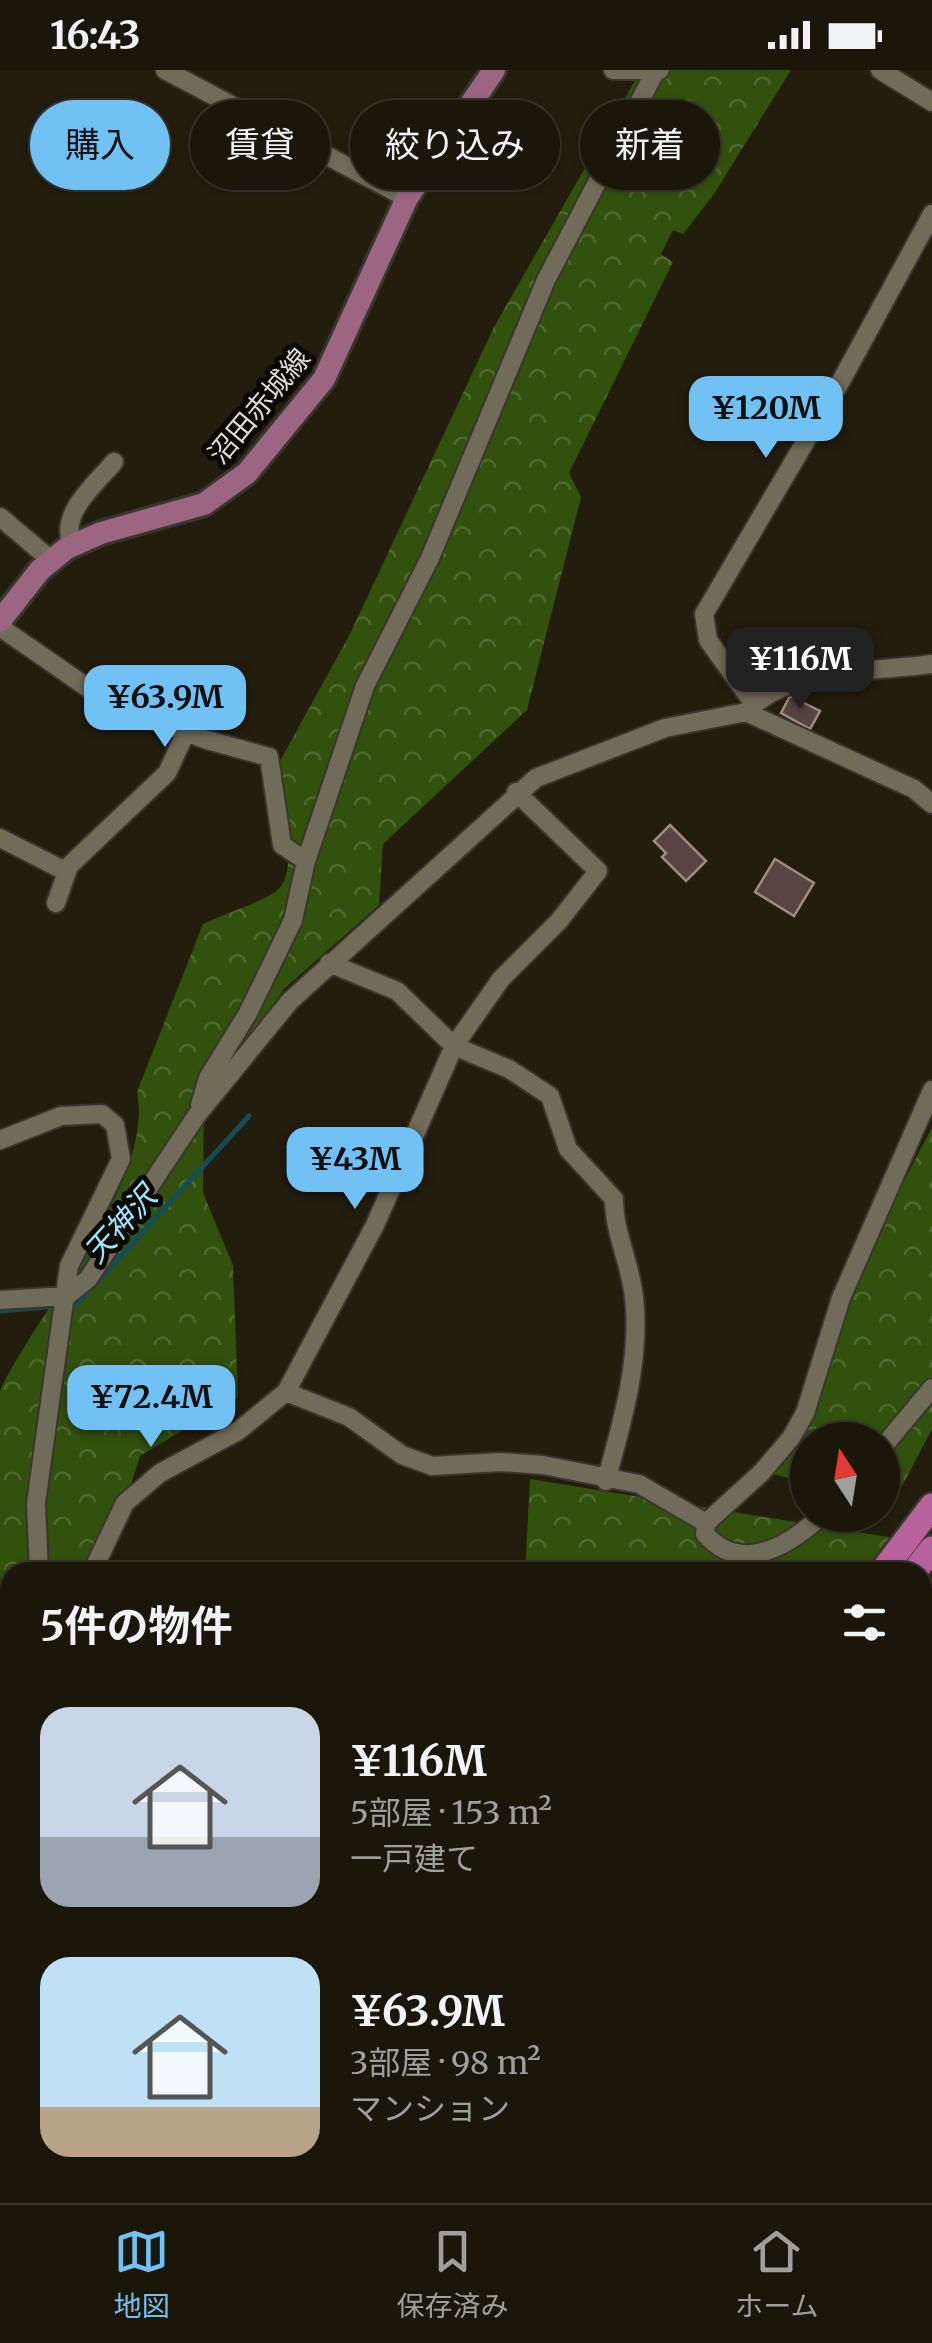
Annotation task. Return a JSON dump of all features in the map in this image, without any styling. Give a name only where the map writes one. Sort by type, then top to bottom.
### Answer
[{"type":"highway","points":[[890,1562],[932,1506]]},
{"type":"main road","name":"沼田赤城線","points":[[0,624],[52,560],[72,546],[101,532],[204,504],[246,473],[310,399],[338,356],[407,198],[494,70]]},
{"type":"street","points":[[166,70],[407,198]]},
{"type":"street","points":[[197,1115],[208,1078],[248,1013],[293,920],[306,861],[365,686],[430,558],[546,280],[657,71],[613,70]]},
{"type":"street","points":[[880,70],[932,102]]},
{"type":"street","points":[[932,214],[841,381],[704,614],[708,640],[750,708],[914,788],[932,804]]},
{"type":"street","points":[[72,546],[67,529],[74,510],[114,462]]},
{"type":"street","points":[[0,516],[52,560]]},
{"type":"street","points":[[0,624],[111,704],[269,757],[282,845],[306,861]]},
{"type":"street","points":[[0,1300],[67,1296],[88,1279],[197,1115],[290,1002],[397,908],[516,792],[560,766],[693,720],[750,708],[826,676],[932,664]]},
{"type":"street","points":[[56,903],[67,872],[166,773],[186,732]]},
{"type":"street","points":[[97,1562],[125,1503],[160,1472],[238,1432],[286,1392],[375,1224],[454,1046],[502,980],[559,921],[598,871],[516,792]]},
{"type":"street","points":[[0,838],[67,872]]},
{"type":"street","points":[[330,963],[396,991],[454,1046],[509,1069],[550,1096],[568,1149],[614,1198],[614,1226],[635,1300],[634,1348],[621,1426],[606,1481]]},
{"type":"street","points":[[804,1532],[797,1538],[745,1556],[718,1549],[705,1534],[706,1523],[761,1473],[791,1438],[804,1413],[846,1284],[932,1090]]},
{"type":"street","points":[[0,1140],[60,1116],[102,1114],[116,1126],[121,1159],[74,1252],[36,1504],[39,1562]]},
{"type":"street","points":[[900,1426],[932,1388]]},
{"type":"street","points":[[286,1392],[349,1417],[402,1454],[432,1466],[500,1462],[543,1465],[606,1481],[639,1484],[706,1523]]},
{"type":"green space","points":[[641,70],[791,70],[720,184],[720,100],[624,100]]},
{"type":"green space","points":[[580,177],[580,190],[716,190],[683,234],[673,230],[661,254],[673,262],[569,473],[581,497],[527,710],[383,844],[379,905],[285,988],[204,1098],[203,1193],[233,1265],[238,1397],[140,1456],[106,1562],[0,1562],[0,1391],[111,1205],[138,1127],[137,1092],[203,924],[269,896],[283,883],[288,855],[286,838],[270,779],[350,634],[494,327]]},
{"type":"green space","points":[[932,1127],[932,1429],[900,1490],[900,1422],[794,1422],[844,1297]]},
{"type":"green space","points":[[790,1432],[790,1478],[773,1474]]},
{"type":"green space","points":[[530,1479],[790,1521],[790,1532],[857,1532],[894,1538],[876,1562],[526,1562]]},
{"type":"building","points":[[790,696],[820,711],[810,729],[781,713]]},
{"type":"building","points":[[670,825],[706,861],[686,881],[662,857],[666,853],[654,841]]},
{"type":"building","points":[[775,859],[814,883],[794,916],[755,892]]},
{"type":"waterway","name":"天神沢","points":[[70,1305],[77,1304],[249,1116]]},
{"type":"waterway","name":"天神沢","points":[[0,1311],[59,1306]]}]
